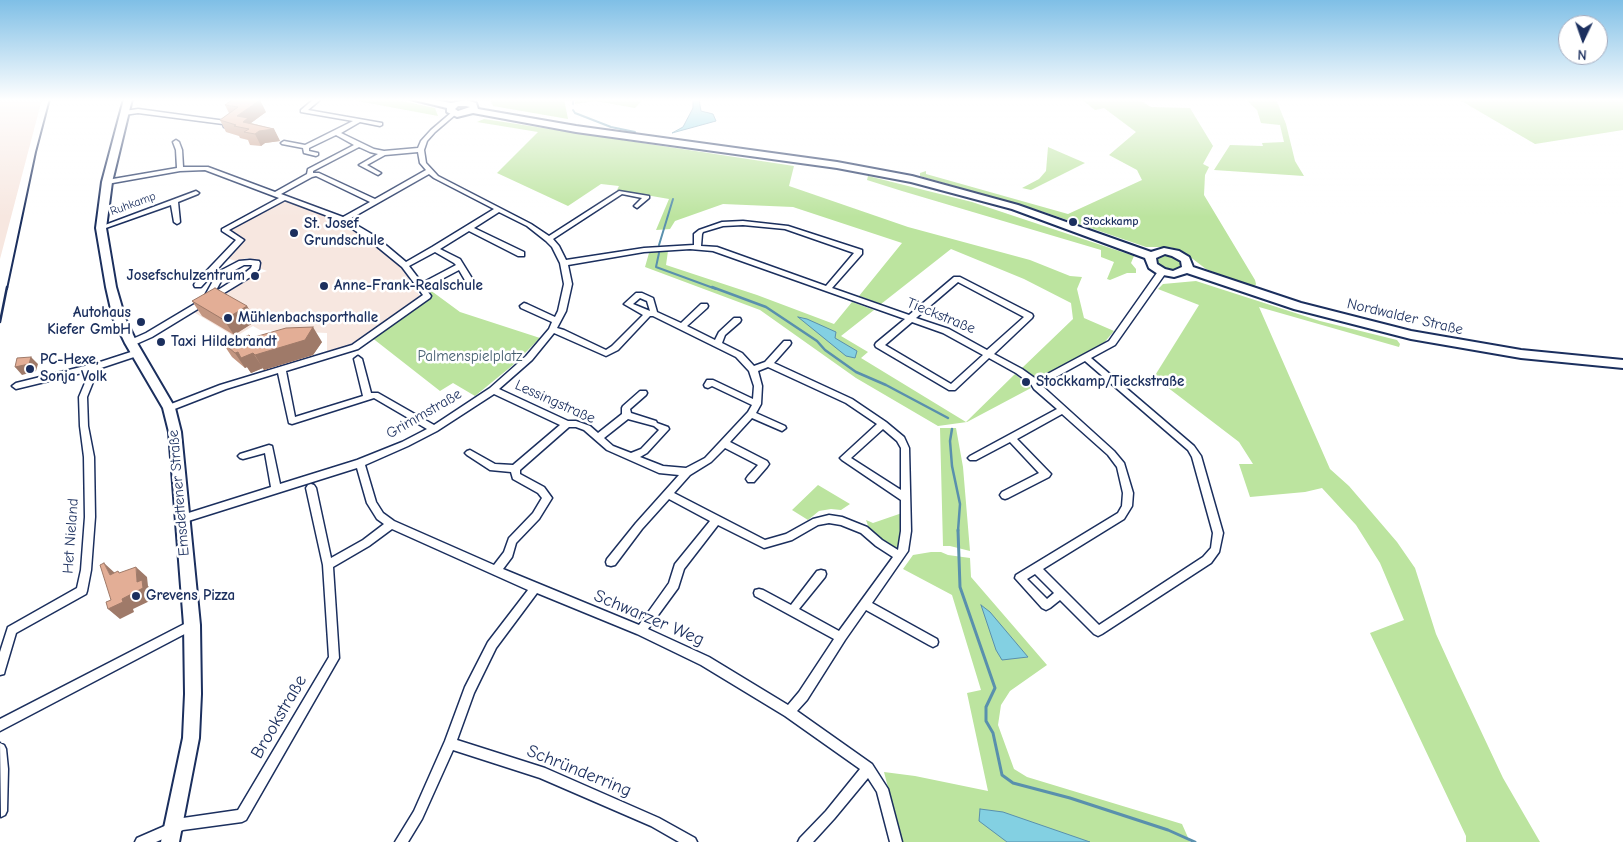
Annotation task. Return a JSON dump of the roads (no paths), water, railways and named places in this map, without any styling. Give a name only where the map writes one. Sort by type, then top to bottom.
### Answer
[{"type":"main road","name":"Emsdettener Straße","points":[[118,138],[107,182],[101,228],[119,318],[169,408],[175,432],[192,625],[193,694],[191,738],[172,834]]},
{"type":"main road","points":[[644,138],[837,165],[912,179],[1015,207],[1151,256],[1164,251],[1176,253],[1187,262],[1187,269],[1174,274],[1162,272],[1153,266],[1150,259],[1151,256]]},
{"type":"main road","name":"Nordwalder Straße","points":[[1187,269],[1316,311],[1411,335],[1521,354],[1623,364]]},
{"type":"street","points":[[284,143],[306,147],[326,138]]},
{"type":"street","points":[[346,138],[372,151],[384,153],[421,150]]},
{"type":"street","points":[[343,220],[429,171],[424,163],[421,150],[427,138]]},
{"type":"street","points":[[176,142],[179,150],[180,169]]},
{"type":"street","points":[[310,175],[310,170],[360,144]]},
{"type":"street","points":[[306,147],[306,152],[316,154]]},
{"type":"street","points":[[378,173],[362,165],[384,153]]},
{"type":"street","points":[[107,182],[180,169],[206,168],[343,220],[372,238],[405,264],[426,296],[355,347],[223,387],[169,408]]},
{"type":"street","name":"Grimmstraße","points":[[182,519],[360,463],[405,444],[434,429],[494,390],[530,358],[552,330],[566,298],[568,284],[561,254],[549,239],[529,225],[455,188],[429,171]]},
{"type":"street","points":[[276,194],[310,175],[318,174],[374,201]]},
{"type":"street","points":[[549,239],[621,192],[647,197],[637,206]]},
{"type":"street","name":"Ruhkamp","points":[[101,228],[196,194]]},
{"type":"street","points":[[198,285],[240,240],[224,230],[285,198]]},
{"type":"street","name":"Ruhkamp","points":[[174,201],[177,222]]},
{"type":"street","points":[[405,264],[435,249],[498,209]]},
{"type":"street","points":[[697,247],[698,234],[702,231],[722,224],[743,223],[786,227],[859,252],[828,289]]},
{"type":"street","points":[[469,228],[521,254]]},
{"type":"street","name":"Tieckstraße","points":[[564,263],[644,250],[697,247],[724,252],[954,335],[1035,382],[1037,387],[1111,453],[1121,466],[1128,494],[1127,506],[1121,516],[1020,578],[1046,605],[1061,594]]},
{"type":"street","points":[[435,249],[457,261],[469,280]]},
{"type":"street","points":[[16,386],[98,366],[134,348],[149,335],[249,274],[255,269],[256,263],[242,263],[221,274],[206,300]]},
{"type":"street","points":[[420,287],[460,266]]},
{"type":"street","points":[[1035,382],[1042,381],[1112,343],[1162,272]]},
{"type":"street","points":[[957,279],[1029,316],[952,388],[879,345],[910,318],[957,279]]},
{"type":"street","points":[[524,306],[558,320]]},
{"type":"street","points":[[683,326],[704,306]]},
{"type":"street","points":[[552,330],[561,332],[606,353],[615,348],[651,313],[683,326],[739,355],[753,370],[758,386],[757,404],[751,414],[708,460],[687,472],[667,493],[611,562]]},
{"type":"street","points":[[718,343],[722,334],[737,320]]},
{"type":"street","points":[[753,370],[768,364],[787,343]]},
{"type":"street","points":[[1036,568],[1098,631],[1207,560],[1216,548],[1218,534],[1196,456],[1191,448],[1086,358]]},
{"type":"street","points":[[358,359],[367,396]]},
{"type":"street","points":[[768,364],[849,401],[901,439],[905,448],[906,531],[903,551],[841,637],[803,696],[788,712]]},
{"type":"street","name":"Het Nieland","points":[[0,670],[12,630],[82,591],[86,570],[90,517],[89,457],[84,426],[83,397],[91,376],[98,366]]},
{"type":"street","points":[[282,369],[292,421],[375,395],[434,429]]},
{"type":"street","points":[[708,385],[710,382],[757,404]]},
{"type":"street","name":"Lessingstraße","points":[[494,390],[567,424],[576,424],[587,428],[610,448],[631,457],[662,470],[687,472]]},
{"type":"street","points":[[627,415],[626,408],[643,393]]},
{"type":"street","points":[[973,458],[1063,410]]},
{"type":"street","points":[[751,414],[782,428]]},
{"type":"street","points":[[627,415],[665,429],[644,452],[631,457]]},
{"type":"street","points":[[598,438],[627,415]]},
{"type":"street","points":[[470,453],[493,467],[515,469],[567,424]]},
{"type":"street","points":[[883,424],[845,458],[906,498]]},
{"type":"street","points":[[1005,495],[1046,474],[1011,438]]},
{"type":"street","points":[[724,444],[764,464],[751,479]]},
{"type":"street","points":[[243,456],[269,448],[276,488]]},
{"type":"street","name":"Schwarzer Weg","points":[[360,463],[372,503],[380,516],[391,524],[535,588],[640,631],[705,661],[788,712],[868,768],[882,789],[896,842]]},
{"type":"street","points":[[496,571],[508,554],[512,541],[536,516],[547,498],[541,490],[516,476],[515,469]]},
{"type":"street","name":"Brookstraße","points":[[172,834],[242,816],[334,658],[328,565],[311,488]]},
{"type":"street","points":[[667,493],[764,544],[789,536],[816,522],[829,519],[842,521],[864,530],[879,543],[900,556]]},
{"type":"street","points":[[640,631],[674,585],[679,567],[717,520]]},
{"type":"street","points":[[328,565],[366,543],[391,524]]},
{"type":"street","points":[[792,611],[821,574]]},
{"type":"street","points":[[401,842],[418,815],[450,743],[469,691],[492,646],[535,588]]},
{"type":"street","points":[[759,593],[841,637]]},
{"type":"street","points":[[865,604],[933,642]]},
{"type":"street","points":[[0,725],[192,625]]},
{"type":"street","name":"Schründerring","points":[[450,743],[541,772],[655,822],[691,842]]},
{"type":"street","points":[[0,749],[2,769],[1,810]]},
{"type":"street","points":[[804,842],[868,768]]},
{"type":"street","points":[[141,842],[172,834]]},
{"type":"water","points":[[798,317],[836,332],[835,338],[857,351],[855,358],[846,356]]},
{"type":"water","points":[[981,605],[990,612],[1028,657],[1002,660],[996,650]]},
{"type":"water","points":[[980,809],[1003,812],[1090,842],[1007,842],[979,821]]},
{"type":"waterway","points":[[659,245],[673,199]]},
{"type":"waterway","points":[[659,253],[656,267],[716,289]]},
{"type":"waterway","points":[[712,287],[766,307],[817,341],[825,350],[856,372],[886,385],[948,418]]},
{"type":"waterway","points":[[952,429],[950,441],[952,466],[960,504],[958,531]]},
{"type":"waterway","points":[[958,531],[960,587],[995,688],[986,707],[986,721],[993,733],[1002,775],[1013,783],[1070,798],[1168,830],[1195,842]]},
{"type":"railway","points":[[7,289],[40,138]]},
{"type":"railway","points":[[0,322],[7,287]]},
{"type":"place","name":"Stockkamp","points":[[1073,222]]},
{"type":"place","name":"St. Josef Grundschule","points":[[294,233]]},
{"type":"place","name":"Josefschulzentrum","points":[[255,276]]},
{"type":"place","name":"Anne-Frank-Realschule","points":[[324,286]]},
{"type":"place","name":"Mühlenbachsporthalle","points":[[228,318]]},
{"type":"place","name":"Autohaus Kiefer GmbH","points":[[141,322]]},
{"type":"place","name":"Taxi Hildebrandt","points":[[161,342]]},
{"type":"place","name":"PC-Hexe, Sonja Volk","points":[[30,369]]},
{"type":"place","name":"Stockkamp/Tieckstraße","points":[[1026,382]]},
{"type":"place","name":"Grevens Pizza","points":[[136,596]]},
{"type":"park label","name":"Palmenspielplatz","points":[[470,357]]}]
